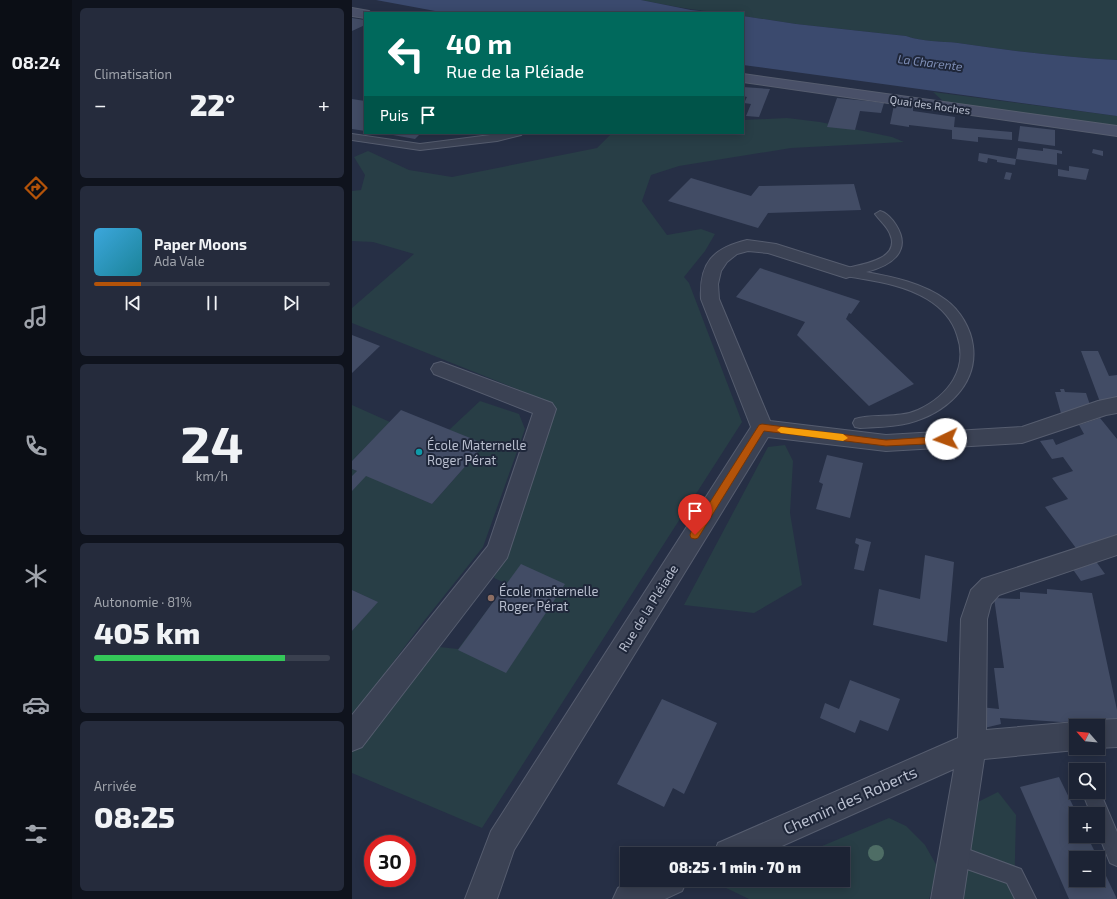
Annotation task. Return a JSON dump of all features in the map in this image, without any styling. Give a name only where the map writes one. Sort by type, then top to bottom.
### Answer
[{"type":"street","points":[[352,12],[364,14]]},
{"type":"street","name":"Quai des Roches","points":[[744,78],[1117,131]]},
{"type":"street","points":[[846,272],[770,248],[747,245],[731,250],[721,258],[712,271],[709,284],[710,299],[762,428],[886,443],[1022,435],[1105,407],[1117,405]]},
{"type":"street","points":[[352,737],[498,551],[545,409],[441,369]]},
{"type":"street","name":"Rue de la Pléiade","points":[[481,899],[502,842],[762,428]]},
{"type":"street","points":[[947,899],[972,746],[974,619],[980,598],[991,587],[1117,545]]},
{"type":"street","points":[[1105,734],[1117,733]]},
{"type":"street","name":"Chemin des Roberts","points":[[745,847],[972,746],[1069,737]]},
{"type":"street","points":[[629,899],[656,887]]},
{"type":"lane","points":[[352,137],[420,147],[498,138],[514,134]]},
{"type":"lane","points":[[846,272],[864,270],[880,264],[891,256],[897,246],[897,234],[891,224],[880,214]]},
{"type":"lane","points":[[846,272],[914,288],[941,302],[958,320],[967,340],[969,361],[962,381],[946,400],[922,413],[893,422],[860,423]]},
{"type":"lane","points":[[1094,799],[1117,856]]},
{"type":"lane","points":[[953,858],[967,859],[1014,876],[1026,899]]},
{"type":"shaded area","points":[[641,0],[1117,0],[1117,60],[1017,51],[925,40],[906,36],[796,24],[744,16],[744,12],[704,11]]},
{"type":"shaded area","points":[[933,92],[1117,116],[1117,126],[944,102]]},
{"type":"shaded area","name":"École maternelle Roger Pérat","points":[[787,118],[820,122],[892,137],[904,142],[791,148],[679,166],[651,175],[642,201],[667,235],[701,229],[715,234],[705,251],[684,277],[689,283],[742,422],[482,828],[352,773],[352,752],[439,647],[458,649],[507,584],[494,578],[552,403],[352,323],[352,308],[414,254],[373,242],[352,241],[352,191],[361,190],[365,175],[354,157],[368,151],[409,170],[452,177],[597,148],[611,134],[744,134],[744,120]]},
{"type":"shaded area","points":[[480,401],[519,414],[525,429],[483,547],[424,621],[352,717],[352,631],[377,602],[352,590],[352,469],[432,504],[485,444],[449,430]]},
{"type":"shaded area","points":[[352,405],[390,422],[352,461]]},
{"type":"shaded area","points":[[785,445],[793,461],[790,513],[802,585],[754,613],[684,605],[768,447]]},
{"type":"shaded area","points":[[998,792],[1016,815],[1014,899],[960,899],[976,803]]},
{"type":"shaded area","points":[[889,818],[906,826],[925,845],[938,868],[929,899],[749,899],[724,887],[850,887],[850,847],[820,847]]},
{"type":"water","points":[[376,0],[641,0],[691,10],[710,12],[441,12]]},
{"type":"water","name":"La Charente","points":[[744,16],[796,24],[906,36],[925,40],[1017,51],[1117,60],[1117,116],[744,65]]},
{"type":"building","points":[[352,18],[364,20],[364,25],[352,31]]},
{"type":"building","points":[[744,87],[770,89],[759,117],[746,116],[751,104],[744,103],[747,97],[744,96]]},
{"type":"building","points":[[837,98],[884,103],[881,113],[860,111],[855,130],[827,127]]},
{"type":"building","points":[[352,99],[364,101],[364,131],[352,129]]},
{"type":"building","points":[[894,105],[913,107],[913,111],[955,117],[954,127],[1012,132],[1012,140],[978,137],[978,142],[952,139],[952,130],[890,124]]},
{"type":"building","points":[[1020,126],[1055,130],[1055,146],[1018,141]]},
{"type":"building","points":[[388,134],[420,134],[415,139]]},
{"type":"building","points":[[1018,148],[1043,151],[1043,148],[1062,151],[1062,154],[1057,153],[1057,165],[1016,159]]},
{"type":"building","points":[[1093,149],[1103,151],[1103,156],[1092,153]]},
{"type":"building","points":[[979,153],[1016,159],[1015,165],[997,162],[997,160],[988,158],[987,163],[978,161]]},
{"type":"building","points":[[1069,166],[1089,169],[1086,180],[1058,176],[1058,169],[1069,171]]},
{"type":"building","points":[[1006,172],[1012,173],[1010,180],[1004,179]]},
{"type":"building","points":[[691,178],[751,196],[759,186],[854,184],[861,210],[768,213],[758,228],[668,201]]},
{"type":"building","points":[[760,268],[860,301],[851,314],[849,313],[846,319],[914,384],[869,406],[797,335],[805,322],[736,297]]},
{"type":"building","points":[[352,335],[380,346],[352,373]]},
{"type":"building","points":[[1081,351],[1098,351],[1109,376],[1117,375],[1117,400],[1100,402]]},
{"type":"building","points":[[1060,389],[1064,389],[1065,392],[1086,393],[1091,408],[1062,417],[1055,392],[1061,392]]},
{"type":"building","name":"École Maternelle Roger Pérat","points":[[401,410],[485,444],[432,504],[366,476],[352,491],[352,476],[357,471],[352,469],[352,461]]},
{"type":"building","points":[[1100,418],[1117,439],[1117,539],[1079,552],[1045,507],[1068,499],[1052,478],[1073,471],[1063,457],[1052,459],[1040,441],[1053,439],[1056,445],[1084,434],[1079,425]]},
{"type":"building","points":[[946,452],[953,452],[955,460],[948,460]]},
{"type":"building","points":[[827,455],[863,463],[850,518],[816,509],[823,484],[819,482]]},
{"type":"building","points":[[856,538],[871,542],[864,571],[854,569],[859,545],[855,543]]},
{"type":"building","points":[[925,555],[954,562],[947,642],[873,625],[879,589],[920,599]]},
{"type":"building","points":[[1095,560],[1105,574],[1081,581],[1072,568]]},
{"type":"building","points":[[521,564],[565,584],[506,673],[458,650]]},
{"type":"building","points":[[1047,589],[1092,593],[1117,710],[1117,720],[1069,719],[1069,722],[1061,722],[1000,718],[1001,724],[980,729],[980,707],[999,709],[994,668],[1004,668],[994,598],[1020,599],[1020,592],[1047,594]]},
{"type":"building","points":[[352,590],[378,602],[352,631]]},
{"type":"building","points":[[850,680],[900,699],[888,731],[860,720],[855,733],[820,718],[825,703],[839,709]]},
{"type":"building","points":[[662,699],[717,723],[684,794],[673,788],[664,807],[617,784]]},
{"type":"building","points":[[1059,777],[1074,807],[1069,807],[1069,843],[1090,843],[1094,851],[1069,851],[1069,887],[1105,887],[1105,874],[1117,899],[1069,899],[1020,787]]},
{"type":"slow traffic","points":[[781,430],[843,438]]},
{"type":"place","name":"École Maternelle Roger Pérat","points":[[419,452]]},
{"type":"place","name":"École maternelle Roger Pérat","points":[[491,598]]},
{"type":"route","points":[[695,535],[762,428],[886,443],[946,439]]}]
